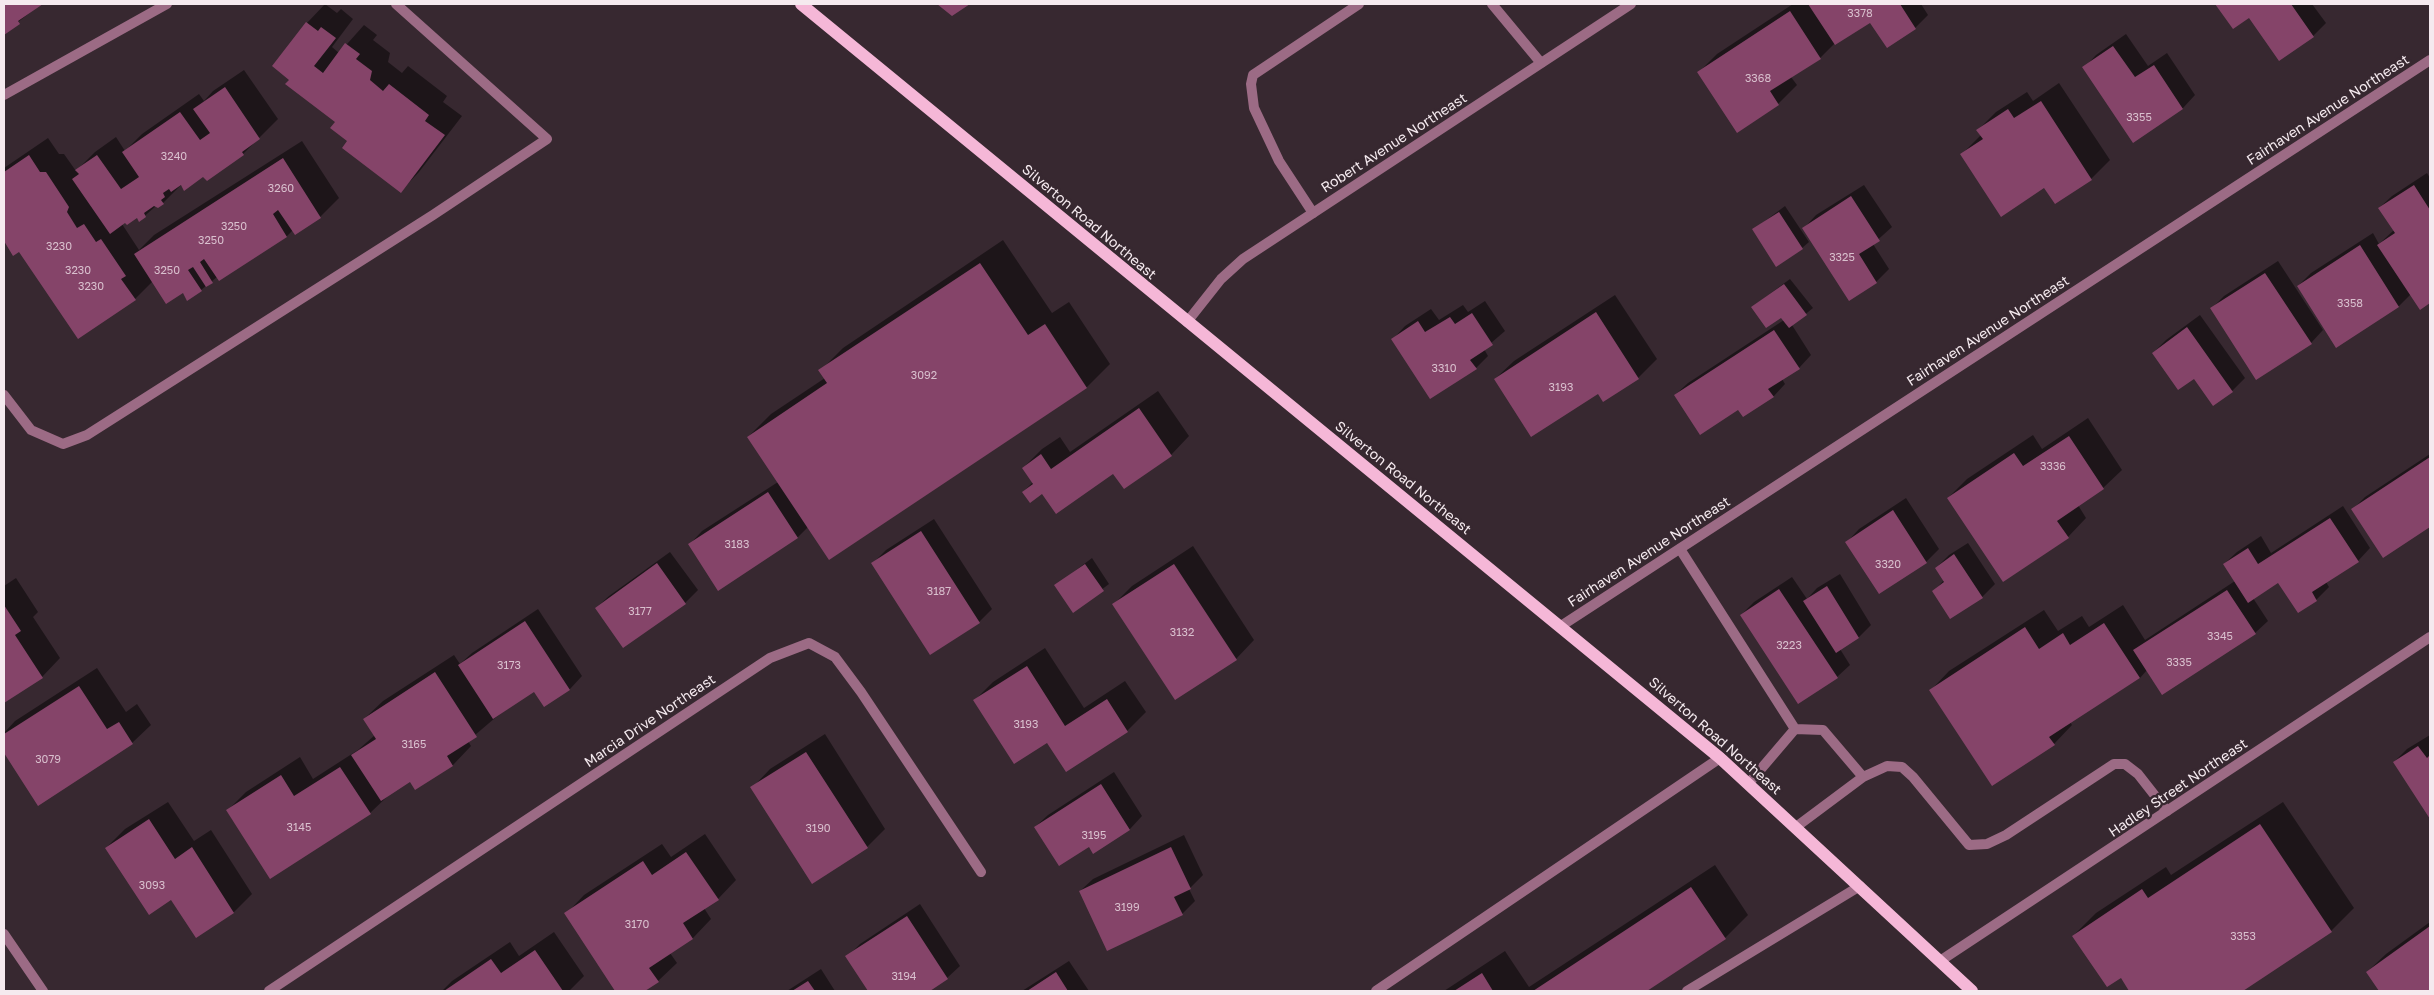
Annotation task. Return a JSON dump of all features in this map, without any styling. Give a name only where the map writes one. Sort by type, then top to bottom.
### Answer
[{"type":"main road","name":"Silverton Road Northeast","points":[[801,4],[1186,322],[1561,626],[1720,758],[1972,991]]},
{"type":"street","points":[[4,95],[167,4]]},
{"type":"street","points":[[4,395],[31,430],[63,444],[87,435],[547,139],[396,4]]},
{"type":"street","points":[[1313,213],[1279,161],[1254,108],[1251,84],[1253,75],[1359,4]]},
{"type":"street","points":[[1492,4],[1541,63]]},
{"type":"street","name":"Robert Avenue Northeast","points":[[1186,322],[1221,278],[1243,259],[1631,4]]},
{"type":"street","name":"Fairhaven Avenue Northeast","points":[[1561,626],[2430,60]]},
{"type":"street","points":[[1680,549],[1795,730]]},
{"type":"street","name":"Hadley Street Northeast","points":[[1940,961],[2430,637]]},
{"type":"street","name":"Marcia Drive Northeast","points":[[269,991],[770,658],[809,643],[835,657],[861,692],[981,872]]},
{"type":"street","points":[[1749,783],[1795,730],[1823,730],[1862,777]]},
{"type":"street","points":[[1376,991],[1720,758]]},
{"type":"street","points":[[1796,827],[1862,777],[1887,766],[1902,767],[1913,776],[1969,845],[1987,844],[2006,835],[2114,764],[2125,764],[2138,774],[2167,811]]},
{"type":"street","points":[[1687,991],[1860,886]]},
{"type":"street","points":[[4,934],[43,991]]},
{"type":"building","points":[[4,4],[43,4],[18,21],[20,24],[4,35]]},
{"type":"building","points":[[937,4],[970,4],[952,16]]},
{"type":"building","points":[[1808,4],[1900,4],[1916,29],[1887,48],[1870,23],[1835,45]]},
{"type":"building","points":[[2215,4],[2291,4],[2314,37],[2279,61],[2249,18],[2233,29]]},
{"type":"building","points":[[1790,11],[1821,59],[1770,91],[1779,105],[1737,133],[1697,72]]},
{"type":"building","points":[[306,22],[318,31],[321,27],[336,38],[314,66],[323,73],[345,43],[360,54],[356,59],[372,71],[370,80],[383,91],[389,84],[429,115],[425,121],[445,135],[401,193],[342,148],[347,141],[330,128],[335,122],[285,84],[289,80],[272,66]]},
{"type":"building","points":[[2113,46],[2135,77],[2154,65],[2183,109],[2133,143],[2082,67]]},
{"type":"building","points":[[225,87],[260,139],[242,152],[244,155],[207,181],[203,177],[184,191],[181,185],[171,192],[169,189],[163,193],[165,197],[161,200],[164,204],[158,208],[154,206],[144,213],[146,217],[139,222],[137,218],[127,225],[125,223],[110,234],[72,179],[79,174],[75,170],[97,155],[121,189],[139,177],[122,152],[180,112],[200,140],[210,133],[193,109]]},
{"type":"building","points":[[2041,101],[2092,180],[2055,204],[2044,188],[2001,217],[1960,154],[1983,139],[1976,130],[2008,109],[2014,118]]},
{"type":"building","points":[[29,155],[40,172],[46,172],[69,207],[67,212],[77,228],[84,224],[96,242],[101,239],[126,276],[121,279],[136,300],[78,339],[19,252],[13,256],[4,241],[4,172]]},
{"type":"building","points":[[283,158],[321,218],[295,235],[278,210],[273,214],[287,237],[219,281],[204,259],[200,262],[213,283],[206,287],[193,267],[188,270],[202,291],[187,301],[183,293],[166,304],[134,254]]},
{"type":"building","points":[[2414,185],[2430,210],[2430,303],[2420,310],[2377,245],[2395,233],[2378,208]]},
{"type":"building","points":[[1851,196],[1880,241],[1859,254],[1877,283],[1849,301],[1802,228]]},
{"type":"building","points":[[1779,212],[1803,249],[1776,267],[1752,229]]},
{"type":"building","points":[[2360,245],[2399,307],[2336,348],[2297,286]]},
{"type":"building","points":[[980,263],[1028,335],[1045,324],[1087,388],[829,560],[747,437],[827,383],[818,370]]},
{"type":"building","points":[[2265,273],[2312,344],[2256,380],[2210,308]]},
{"type":"building","points":[[1784,284],[1807,315],[1789,328],[1781,318],[1766,328],[1751,307]]},
{"type":"building","points":[[1596,312],[1639,379],[1603,402],[1598,394],[1531,437],[1494,379]]},
{"type":"building","points":[[1472,313],[1493,345],[1470,360],[1477,369],[1430,399],[1391,339],[1418,321],[1425,332],[1450,317],[1455,324]]},
{"type":"building","points":[[2187,327],[2233,392],[2213,406],[2194,379],[2178,390],[2152,353]]},
{"type":"building","points":[[1774,330],[1800,369],[1768,389],[1774,397],[1743,417],[1738,410],[1700,435],[1674,395]]},
{"type":"building","points":[[1139,408],[1172,456],[1124,489],[1113,474],[1056,514],[1042,494],[1030,503],[1022,492],[1033,484],[1022,468],[1041,454],[1051,469]]},
{"type":"building","points":[[2069,436],[2104,489],[2057,521],[2069,538],[2003,582],[1947,498],[2014,453],[2023,466]]},
{"type":"building","points":[[2430,457],[2430,527],[2383,558],[2351,509]]},
{"type":"building","points":[[768,492],[798,538],[718,591],[688,544]]},
{"type":"building","points":[[1893,510],[1927,563],[1879,594],[1845,542]]},
{"type":"building","points":[[2330,518],[2359,562],[2312,592],[2317,601],[2298,613],[2278,583],[2248,603],[2223,564],[2248,548],[2258,564]]},
{"type":"building","points":[[921,531],[980,623],[930,655],[871,563]]},
{"type":"building","points":[[1954,554],[1983,598],[1950,619],[1932,591],[1944,582],[1935,568]]},
{"type":"building","points":[[657,563],[686,604],[623,648],[595,608]]},
{"type":"building","points":[[1085,564],[1104,591],[1073,613],[1054,585]]},
{"type":"building","points":[[1174,564],[1237,660],[1175,700],[1112,604]]},
{"type":"building","points":[[1827,586],[1859,638],[1836,653],[1803,601]]},
{"type":"building","points":[[1779,589],[1838,678],[1798,704],[1740,615]]},
{"type":"building","points":[[2227,590],[2256,634],[2162,695],[2133,650]]},
{"type":"building","points":[[4,605],[21,631],[15,635],[43,678],[4,703]]},
{"type":"building","points":[[525,621],[570,690],[544,707],[534,692],[493,719],[458,665]]},
{"type":"building","points":[[2104,623],[2140,678],[2049,737],[2055,745],[1992,786],[1929,690],[2025,627],[2039,649],[2063,633],[2070,645]]},
{"type":"building","points":[[1027,666],[1065,726],[1107,699],[1128,732],[1066,772],[1047,743],[1014,764],[973,700]]},
{"type":"building","points":[[435,672],[477,737],[447,756],[453,766],[415,790],[410,782],[381,801],[351,755],[376,739],[363,719]]},
{"type":"building","points":[[79,686],[107,729],[119,722],[133,744],[38,806],[4,753],[4,734]]},
{"type":"building","points":[[2418,746],[2427,758],[2430,755],[2430,819],[2393,762]]},
{"type":"building","points":[[806,752],[868,848],[812,884],[750,787]]},
{"type":"building","points":[[340,767],[371,814],[270,879],[226,810],[281,775],[294,796]]},
{"type":"building","points":[[1101,784],[1130,830],[1093,854],[1089,847],[1059,866],[1034,827]]},
{"type":"building","points":[[149,819],[175,859],[192,847],[234,913],[196,938],[171,900],[149,915],[105,848]]},
{"type":"building","points":[[2260,824],[2332,932],[2243,991],[2129,991],[2121,978],[2107,987],[2072,936],[2142,889],[2148,898]]},
{"type":"building","points":[[1171,847],[1191,889],[1174,897],[1183,915],[1107,951],[1079,891]]},
{"type":"building","points":[[686,852],[719,900],[683,923],[693,939],[649,968],[659,982],[645,991],[615,991],[564,913],[643,861],[652,875]]},
{"type":"building","points":[[1691,887],[1726,939],[1647,991],[1533,991]]},
{"type":"building","points":[[907,916],[948,979],[930,991],[868,991],[845,956]]},
{"type":"building","points":[[2430,926],[2430,991],[2379,991],[2366,972]]},
{"type":"building","points":[[535,950],[563,991],[444,991],[491,959],[501,973]]},
{"type":"building","points":[[1056,972],[1068,991],[1027,991]]},
{"type":"building","points":[[1482,973],[1493,991],[1454,991]]},
{"type":"building","points":[[808,981],[815,991],[792,991]]}]
